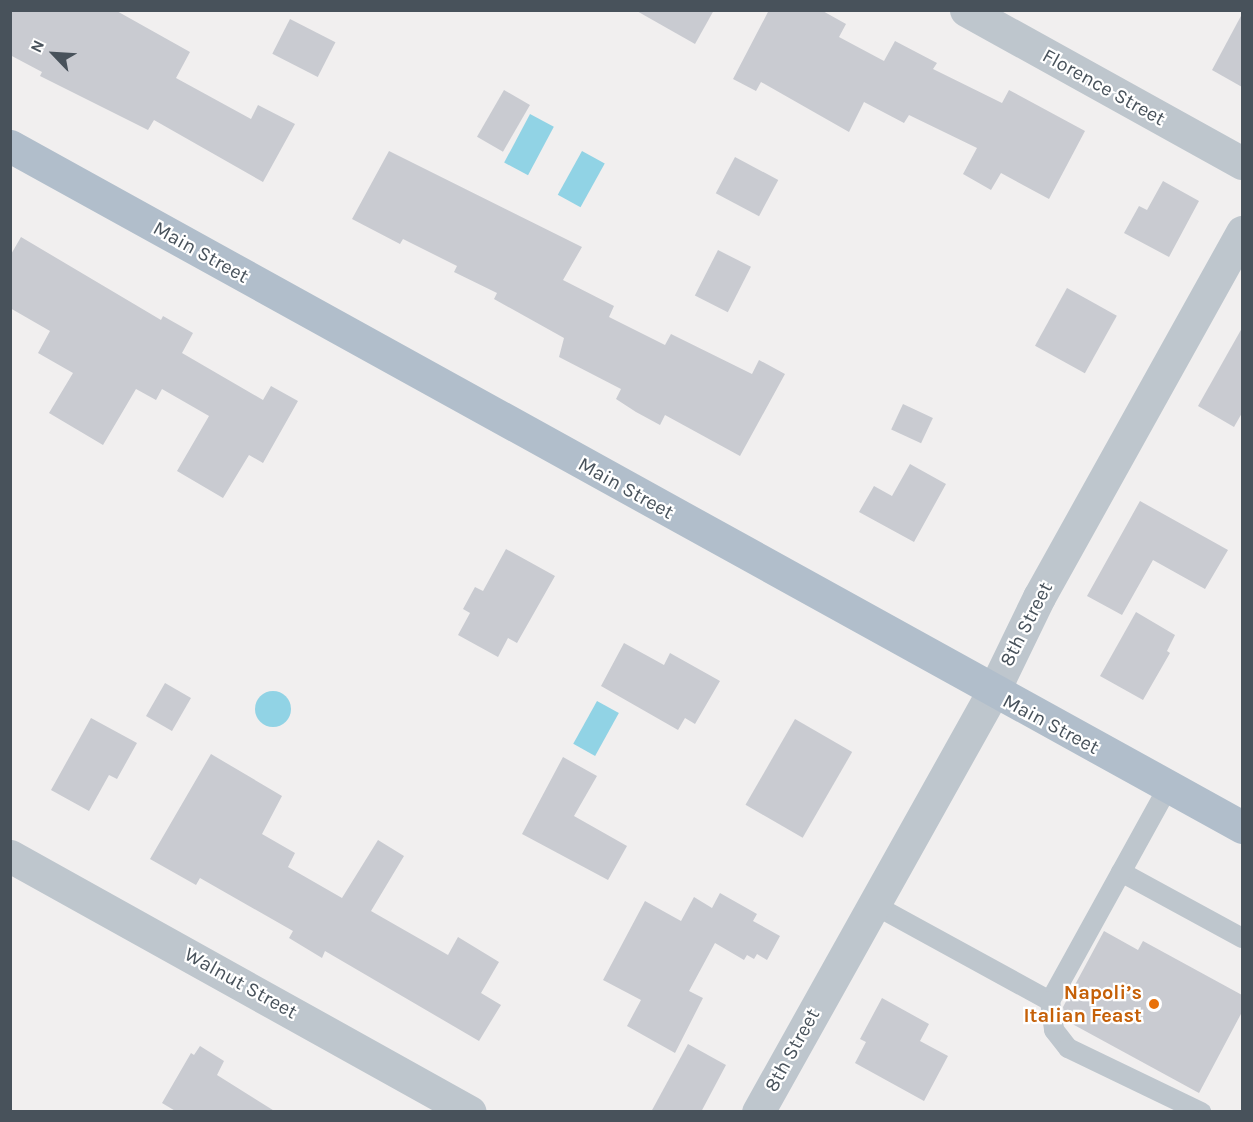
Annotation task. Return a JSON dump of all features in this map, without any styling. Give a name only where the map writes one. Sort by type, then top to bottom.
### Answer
[{"type":"main road","name":"Main Street","points":[[10,146],[993,692],[1242,827]]},
{"type":"street","name":"Florence Street","points":[[966,10],[1242,163]]},
{"type":"street","name":"8th Street","points":[[758,1112],[871,903],[993,692],[1039,597],[1242,232]]},
{"type":"street","name":"Walnut Street","points":[[10,856],[470,1112]]},
{"type":"lane","points":[[1168,787],[1050,1001],[1054,1030],[1068,1048],[1201,1112]]},
{"type":"lane","points":[[1122,872],[1242,938]]},
{"type":"lane","points":[[871,903],[1050,1001]]},
{"type":"water","points":[[530,114],[554,127],[528,175],[504,163]]},
{"type":"water","points":[[582,151],[605,164],[580,207],[558,195]]},
{"type":"water","points":[[273,691],[286,696],[291,709],[286,722],[273,727],[260,722],[255,709],[260,696]]},
{"type":"water","points":[[597,701],[619,713],[595,756],[573,744]]},
{"type":"building","points":[[10,10],[115,10],[190,52],[176,78],[251,119],[258,105],[295,124],[263,182],[154,120],[148,130],[40,76],[42,72],[10,55]]},
{"type":"building","points":[[635,10],[714,10],[695,44]]},
{"type":"building","points":[[769,10],[821,10],[846,24],[839,37],[884,61],[895,41],[937,63],[933,69],[1002,103],[1009,90],[1085,131],[1049,199],[1001,173],[991,190],[963,174],[977,148],[909,115],[904,123],[864,102],[849,132],[761,82],[756,91],[733,79]]},
{"type":"building","points":[[1242,14],[1242,87],[1212,70]]},
{"type":"building","points":[[290,19],[335,42],[318,77],[272,54]]},
{"type":"building","points":[[504,90],[530,105],[503,152],[477,137]]},
{"type":"building","points":[[389,151],[582,247],[563,280],[614,306],[609,317],[665,345],[671,334],[752,374],[759,360],[785,374],[740,456],[665,415],[660,425],[636,412],[616,399],[621,389],[559,357],[564,338],[494,299],[497,293],[454,272],[457,266],[403,239],[400,244],[352,219]]},
{"type":"building","points":[[735,157],[778,180],[759,216],[716,193]]},
{"type":"building","points":[[1163,181],[1199,201],[1169,257],[1124,233],[1139,206],[1147,210]]},
{"type":"building","points":[[21,237],[161,320],[163,316],[193,333],[182,353],[263,400],[271,386],[298,401],[263,463],[249,455],[223,498],[177,471],[209,416],[162,389],[156,400],[136,389],[103,445],[49,413],[73,373],[38,353],[50,331],[10,308],[10,256]]},
{"type":"building","points":[[718,250],[751,267],[728,312],[695,295]]},
{"type":"building","points":[[1067,288],[1117,316],[1085,373],[1035,346]]},
{"type":"building","points":[[1242,328],[1242,413],[1234,427],[1198,406]]},
{"type":"building","points":[[903,404],[933,418],[921,443],[891,429]]},
{"type":"building","points":[[910,464],[946,484],[914,542],[859,512],[874,486],[892,496]]},
{"type":"building","points":[[1140,501],[1228,550],[1205,589],[1153,560],[1122,615],[1087,596]]},
{"type":"building","points":[[506,549],[555,576],[517,643],[508,638],[498,657],[458,635],[470,613],[463,609],[475,587],[483,591]]},
{"type":"building","points":[[1136,612],[1175,635],[1167,651],[1170,653],[1143,700],[1100,676]]},
{"type":"building","points":[[624,643],[664,665],[670,653],[720,681],[695,724],[685,718],[678,730],[601,686]]},
{"type":"building","points":[[165,683],[191,698],[172,731],[146,716]]},
{"type":"building","points":[[91,718],[137,743],[117,779],[109,775],[89,811],[51,790]]},
{"type":"building","points":[[795,719],[852,752],[803,838],[746,805]]},
{"type":"building","points":[[211,754],[282,796],[262,834],[295,853],[288,867],[342,898],[378,840],[404,856],[371,911],[448,955],[458,937],[499,962],[481,993],[501,1005],[479,1041],[325,951],[322,958],[289,938],[293,931],[200,878],[196,885],[150,859]]},
{"type":"building","points":[[563,757],[597,776],[574,816],[627,846],[608,880],[522,834]]},
{"type":"building","points":[[720,893],[757,914],[753,921],[780,936],[767,960],[757,954],[754,959],[747,955],[744,960],[715,943],[689,991],[703,998],[675,1053],[627,1026],[641,1000],[603,980],[645,901],[681,921],[694,897],[712,908]]},
{"type":"building","name":"Napoli’s Italian Feast","points":[[1104,931],[1138,950],[1143,941],[1242,995],[1242,1012],[1199,1093],[1065,1020],[1063,1007]]},
{"type":"building","points":[[882,998],[929,1024],[920,1041],[948,1056],[924,1101],[855,1063],[866,1042],[860,1039]]},
{"type":"building","points":[[688,1044],[726,1065],[701,1112],[651,1112]]},
{"type":"building","points":[[200,1046],[224,1061],[217,1075],[276,1112],[177,1112],[162,1103],[191,1053],[194,1055]]},
{"type":"place","name":"Napoli’s Italian Feast","points":[[1154,1004]]}]
